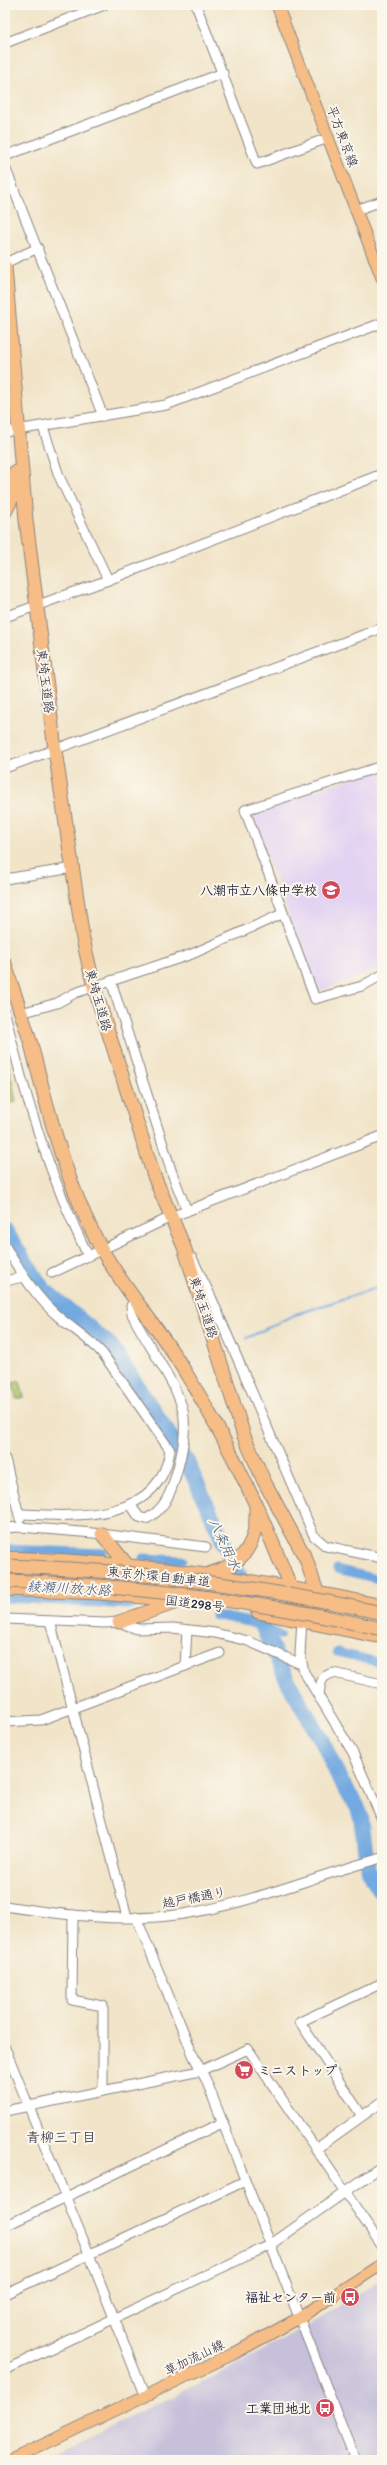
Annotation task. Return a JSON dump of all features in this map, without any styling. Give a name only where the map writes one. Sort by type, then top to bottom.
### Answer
[{"type":"highway","name":"東埼玉道路","points":[[5,267],[20,430],[26,520],[55,750],[83,939],[94,986],[154,1176],[184,1247],[244,1436],[264,1481],[306,1560],[317,1592]]},
{"type":"highway","points":[[5,512],[16,486],[14,452],[20,430]]},
{"type":"highway","points":[[5,964],[67,1172],[102,1250],[134,1299],[184,1370],[220,1431],[255,1500],[291,1587],[302,1620]]},
{"type":"highway","points":[[209,1574],[235,1564],[251,1545],[257,1522],[255,1500]]},
{"type":"highway","points":[[102,1534],[127,1565]]},
{"type":"highway","points":[[5,1558],[127,1565],[209,1574],[291,1587],[382,1606]]},
{"type":"highway","name":"東京外環自動車道","points":[[5,1566],[176,1577],[286,1593],[382,1613]]},
{"type":"highway","name":"東京外環自動車道","points":[[5,1581],[173,1592],[279,1608],[382,1629]]},
{"type":"highway","name":"国道298号","points":[[5,1589],[100,1593],[180,1600],[302,1620],[382,1637]]},
{"type":"highway","points":[[302,1620],[317,1592]]},
{"type":"highway","points":[[119,1622],[180,1600]]},
{"type":"main road","name":"平方東京線","points":[[277,5],[382,278]]},
{"type":"main road","name":"草加流山線","points":[[11,2460],[145,2398],[233,2354],[299,2318],[382,2264]]},
{"type":"street","points":[[5,43],[104,5]]},
{"type":"street","points":[[196,5],[257,164],[328,138]]},
{"type":"street","points":[[5,156],[222,73]]},
{"type":"street","points":[[5,167],[103,416]]},
{"type":"street","points":[[356,210],[382,202]]},
{"type":"street","points":[[5,263],[38,248]]},
{"type":"street","points":[[5,432],[43,427],[166,405],[382,322]]},
{"type":"street","points":[[43,427],[59,476],[108,580]]},
{"type":"street","points":[[5,617],[37,604],[108,580],[382,474]]},
{"type":"street","points":[[5,768],[382,628]]},
{"type":"street","points":[[382,766],[245,810],[282,914],[315,999],[362,986],[382,975]]},
{"type":"street","points":[[5,879],[73,868]]},
{"type":"street","points":[[88,1256],[64,1205],[37,1130],[14,1052],[5,1012],[20,1011],[57,1003],[66,996],[199,951],[282,914]]},
{"type":"street","points":[[111,981],[187,1211]]},
{"type":"street","points":[[52,1273],[171,1217],[382,1136]]},
{"type":"street","points":[[5,1246],[23,1277],[61,1318],[92,1341],[104,1354],[170,1450],[165,1473],[157,1484],[151,1491],[130,1504],[85,1516],[21,1514]]},
{"type":"street","points":[[184,1247],[201,1274],[314,1536],[326,1546],[382,1558]]},
{"type":"street","points":[[5,1281],[23,1277]]},
{"type":"street","points":[[130,1504],[139,1517],[146,1519],[159,1510],[166,1501],[177,1473],[184,1422],[179,1400],[132,1314],[134,1299]]},
{"type":"street","points":[[5,1459],[21,1514],[20,1527]]},
{"type":"street","points":[[5,1528],[20,1527],[102,1534],[206,1547]]},
{"type":"street","points":[[5,1619],[104,1623],[119,1622],[138,1629],[187,1630],[215,1633],[248,1640],[301,1664]]},
{"type":"street","points":[[302,1620],[301,1664],[319,1698],[353,1753],[382,1819]]},
{"type":"street","points":[[50,1621],[71,1708],[127,1917]]},
{"type":"street","points":[[185,1666],[187,1630]]},
{"type":"street","points":[[5,1722],[41,1720],[220,1654]]},
{"type":"street","points":[[319,1698],[322,1680],[328,1674],[334,1673],[382,1684]]},
{"type":"street","name":"越戸橋通り","points":[[5,1906],[73,1915],[136,1917],[183,1914],[215,1908],[382,1858]]},
{"type":"street","points":[[73,1915],[72,2000],[103,2006],[103,2091]]},
{"type":"street","points":[[136,1917],[222,2123],[355,2460]]},
{"type":"street","points":[[362,2116],[300,2022],[382,1983]]},
{"type":"street","points":[[5,2048],[90,2254],[145,2398]]},
{"type":"street","points":[[5,2111],[200,2071],[248,2049],[382,2246]]},
{"type":"street","points":[[316,2149],[382,2102]]},
{"type":"street","points":[[5,2226],[67,2198],[222,2123]]},
{"type":"street","points":[[5,2370],[270,2244],[382,2166]]},
{"type":"street","points":[[5,2294],[245,2181]]},
{"type":"shaded area","name":"八潮市立八條中学校","points":[[382,768],[382,968],[317,992],[251,812]]},
{"type":"shaded area","points":[[382,2279],[382,2460],[39,2460],[214,2377],[317,2320]]},
{"type":"green space","points":[[5,1046],[16,1102],[5,1105]]},
{"type":"green space","points":[[20,1381],[24,1397],[16,1399],[13,1383]]},
{"type":"waterway","name":"八条用水","points":[[5,1231],[43,1289],[111,1346],[187,1462],[288,1682],[322,1741],[341,1782],[357,1806],[361,1817],[368,1870],[382,1893]]},
{"type":"waterway","points":[[247,1338],[294,1315],[382,1286]]},
{"type":"waterway","name":"綾瀬川放水路","points":[[5,1549],[103,1553]]},
{"type":"waterway","name":"綾瀬川放水路","points":[[143,1558],[182,1560]]},
{"type":"waterway","name":"綾瀬川放水路","points":[[337,1569],[382,1580]]},
{"type":"waterway","name":"綾瀬川放水路","points":[[5,1598],[131,1605]]},
{"type":"waterway","name":"綾瀬川放水路","points":[[215,1615],[249,1622],[280,1635]]},
{"type":"waterway","name":"綾瀬川放水路","points":[[337,1652],[382,1663]]},
{"type":"place","name":"八潮市立八條中学校","points":[[331,890]]},
{"type":"place","name":"ミニストップ","points":[[244,2070]]},
{"type":"place","name":"福祉センター前","points":[[350,2297]]},
{"type":"place","name":"工業団地北","points":[[325,2408]]},
{"type":"district","name":"青柳三丁目","points":[[61,2137]]}]
